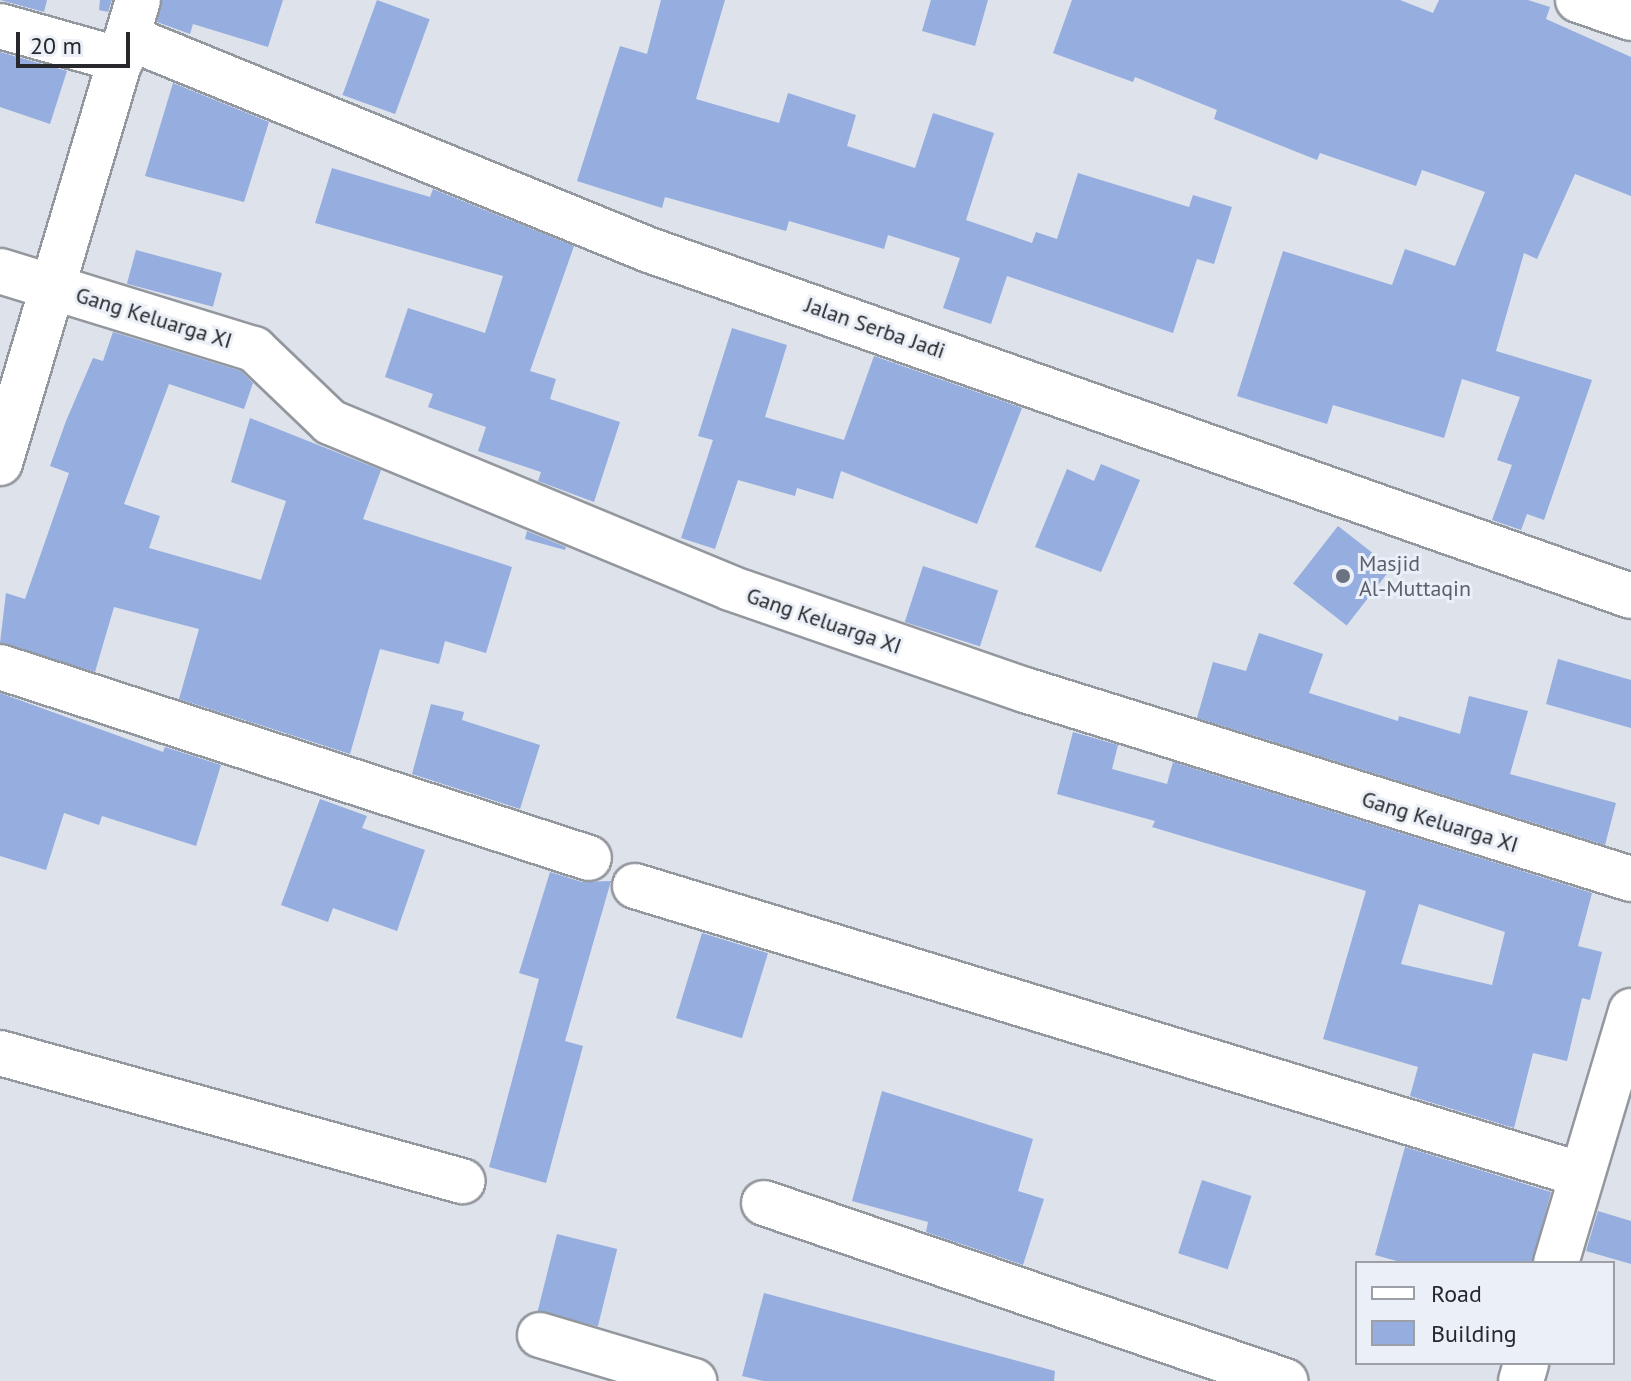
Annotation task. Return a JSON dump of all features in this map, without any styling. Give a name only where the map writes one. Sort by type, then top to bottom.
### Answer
[{"type":"street","points":[[1578,0],[1631,18]]},
{"type":"street","name":"Jalan Serba Jadi","points":[[0,26],[129,32],[649,250],[1631,596]]},
{"type":"street","points":[[0,463],[55,288],[129,32]]},
{"type":"street","name":"Gang Keluarga XI","points":[[0,271],[254,349],[330,422],[730,588],[1070,705],[1631,879]]},
{"type":"street","points":[[0,667],[589,858]]},
{"type":"street","points":[[635,886],[1582,1175]]},
{"type":"street","points":[[1557,1261],[1631,1011]]},
{"type":"street","points":[[0,1053],[463,1181]]},
{"type":"street","points":[[764,1203],[1285,1381]]},
{"type":"street","points":[[540,1335],[694,1381]]},
{"type":"building","points":[[0,0],[47,0],[44,12]]},
{"type":"building","points":[[100,0],[112,0],[108,12],[99,10]]},
{"type":"building","points":[[162,0],[283,0],[268,47],[193,24],[190,34],[157,22]]},
{"type":"building","points":[[377,0],[430,19],[395,114],[342,95]]},
{"type":"building","points":[[661,0],[725,0],[696,99],[779,123],[788,93],[856,115],[847,146],[915,168],[933,113],[994,133],[966,220],[1032,243],[1036,232],[1057,239],[1078,173],[1189,207],[1193,195],[1232,207],[1214,264],[1197,259],[1173,333],[1007,276],[991,324],[943,308],[960,258],[888,235],[884,249],[789,221],[786,231],[665,197],[662,208],[577,181],[620,46],[647,54]]},
{"type":"building","points":[[931,0],[988,0],[975,46],[922,31]]},
{"type":"building","points":[[1072,0],[1400,0],[1433,13],[1439,0],[1528,0],[1550,7],[1546,19],[1631,57],[1631,196],[1575,174],[1537,259],[1524,253],[1496,351],[1592,380],[1544,520],[1527,514],[1521,530],[1492,520],[1512,465],[1497,460],[1520,397],[1462,379],[1444,438],[1333,405],[1327,424],[1237,396],[1283,251],[1392,285],[1405,249],[1455,266],[1485,192],[1422,170],[1416,186],[1320,153],[1317,160],[1214,119],[1217,110],[1135,77],[1133,82],[1053,53]]},
{"type":"building","points":[[0,52],[67,71],[50,124],[0,107]]},
{"type":"building","points":[[173,83],[269,122],[244,202],[145,176]]},
{"type":"building","points":[[332,168],[430,197],[433,189],[574,246],[530,371],[556,379],[550,399],[620,422],[594,502],[538,481],[541,472],[478,451],[486,427],[428,407],[433,394],[385,377],[408,308],[485,333],[503,276],[315,223]]},
{"type":"building","points":[[136,250],[222,273],[213,307],[127,284]]},
{"type":"building","points":[[732,328],[787,345],[765,417],[844,440],[874,356],[1022,408],[977,524],[841,471],[833,499],[797,488],[795,496],[738,480],[715,549],[681,538],[713,440],[698,436]]},
{"type":"building","points":[[113,332],[241,371],[253,383],[244,409],[169,384],[124,504],[160,516],[149,548],[261,580],[286,501],[231,482],[250,418],[381,470],[363,519],[512,567],[486,653],[445,641],[439,664],[380,649],[350,754],[179,699],[199,629],[114,607],[95,672],[0,643],[6,593],[25,599],[69,473],[50,466],[66,421],[93,358],[103,361]]},
{"type":"building","points":[[1101,464],[1140,480],[1101,572],[1035,547],[1067,469],[1094,481]]},
{"type":"building","name":"Masjid Al-Muttaqin","points":[[1338,526],[1392,568],[1347,625],[1293,584]]},
{"type":"building","points":[[527,531],[566,547],[565,550],[525,539]]},
{"type":"building","points":[[923,566],[998,590],[980,647],[905,622]]},
{"type":"building","points":[[1259,633],[1323,654],[1309,693],[1398,721],[1399,716],[1460,734],[1469,696],[1528,711],[1510,774],[1616,803],[1605,845],[1197,718],[1213,662],[1246,671]]},
{"type":"building","points":[[1558,659],[1631,680],[1631,728],[1546,704]]},
{"type":"building","points":[[0,693],[163,752],[165,747],[221,765],[196,846],[102,816],[99,825],[64,813],[46,870],[0,856]]},
{"type":"building","points":[[431,704],[464,712],[462,720],[540,745],[520,809],[412,774]]},
{"type":"building","points":[[1073,732],[1118,745],[1112,769],[1167,784],[1173,762],[1592,893],[1578,946],[1602,952],[1590,1000],[1582,998],[1567,1061],[1533,1053],[1514,1128],[1410,1096],[1418,1067],[1323,1039],[1366,891],[1152,827],[1155,821],[1057,794]],"holes":[[[1419,904],[1505,932],[1492,985],[1401,964]]]},
{"type":"building","points":[[320,799],[367,816],[362,828],[425,850],[397,931],[333,908],[328,922],[281,905]]},
{"type":"building","points":[[550,872],[582,882],[611,881],[565,1041],[583,1046],[546,1183],[489,1167],[539,979],[519,973]]},
{"type":"building","points":[[702,933],[768,953],[742,1038],[676,1018]]},
{"type":"building","points":[[882,1091],[1033,1139],[1018,1191],[1044,1199],[1023,1265],[926,1232],[928,1222],[852,1201]]},
{"type":"building","points":[[1405,1147],[1551,1192],[1533,1261],[1397,1261],[1375,1255]]},
{"type":"building","points":[[1202,1180],[1251,1196],[1228,1269],[1178,1253]]},
{"type":"building","points":[[1598,1211],[1631,1221],[1631,1264],[1586,1251]]},
{"type":"building","points":[[557,1234],[617,1249],[598,1327],[538,1312]]},
{"type":"building","points":[[764,1293],[1055,1371],[1054,1381],[763,1381],[742,1376]]},
{"type":"place","name":"Masjid Al-Muttaqin","points":[[1343,576]]}]
